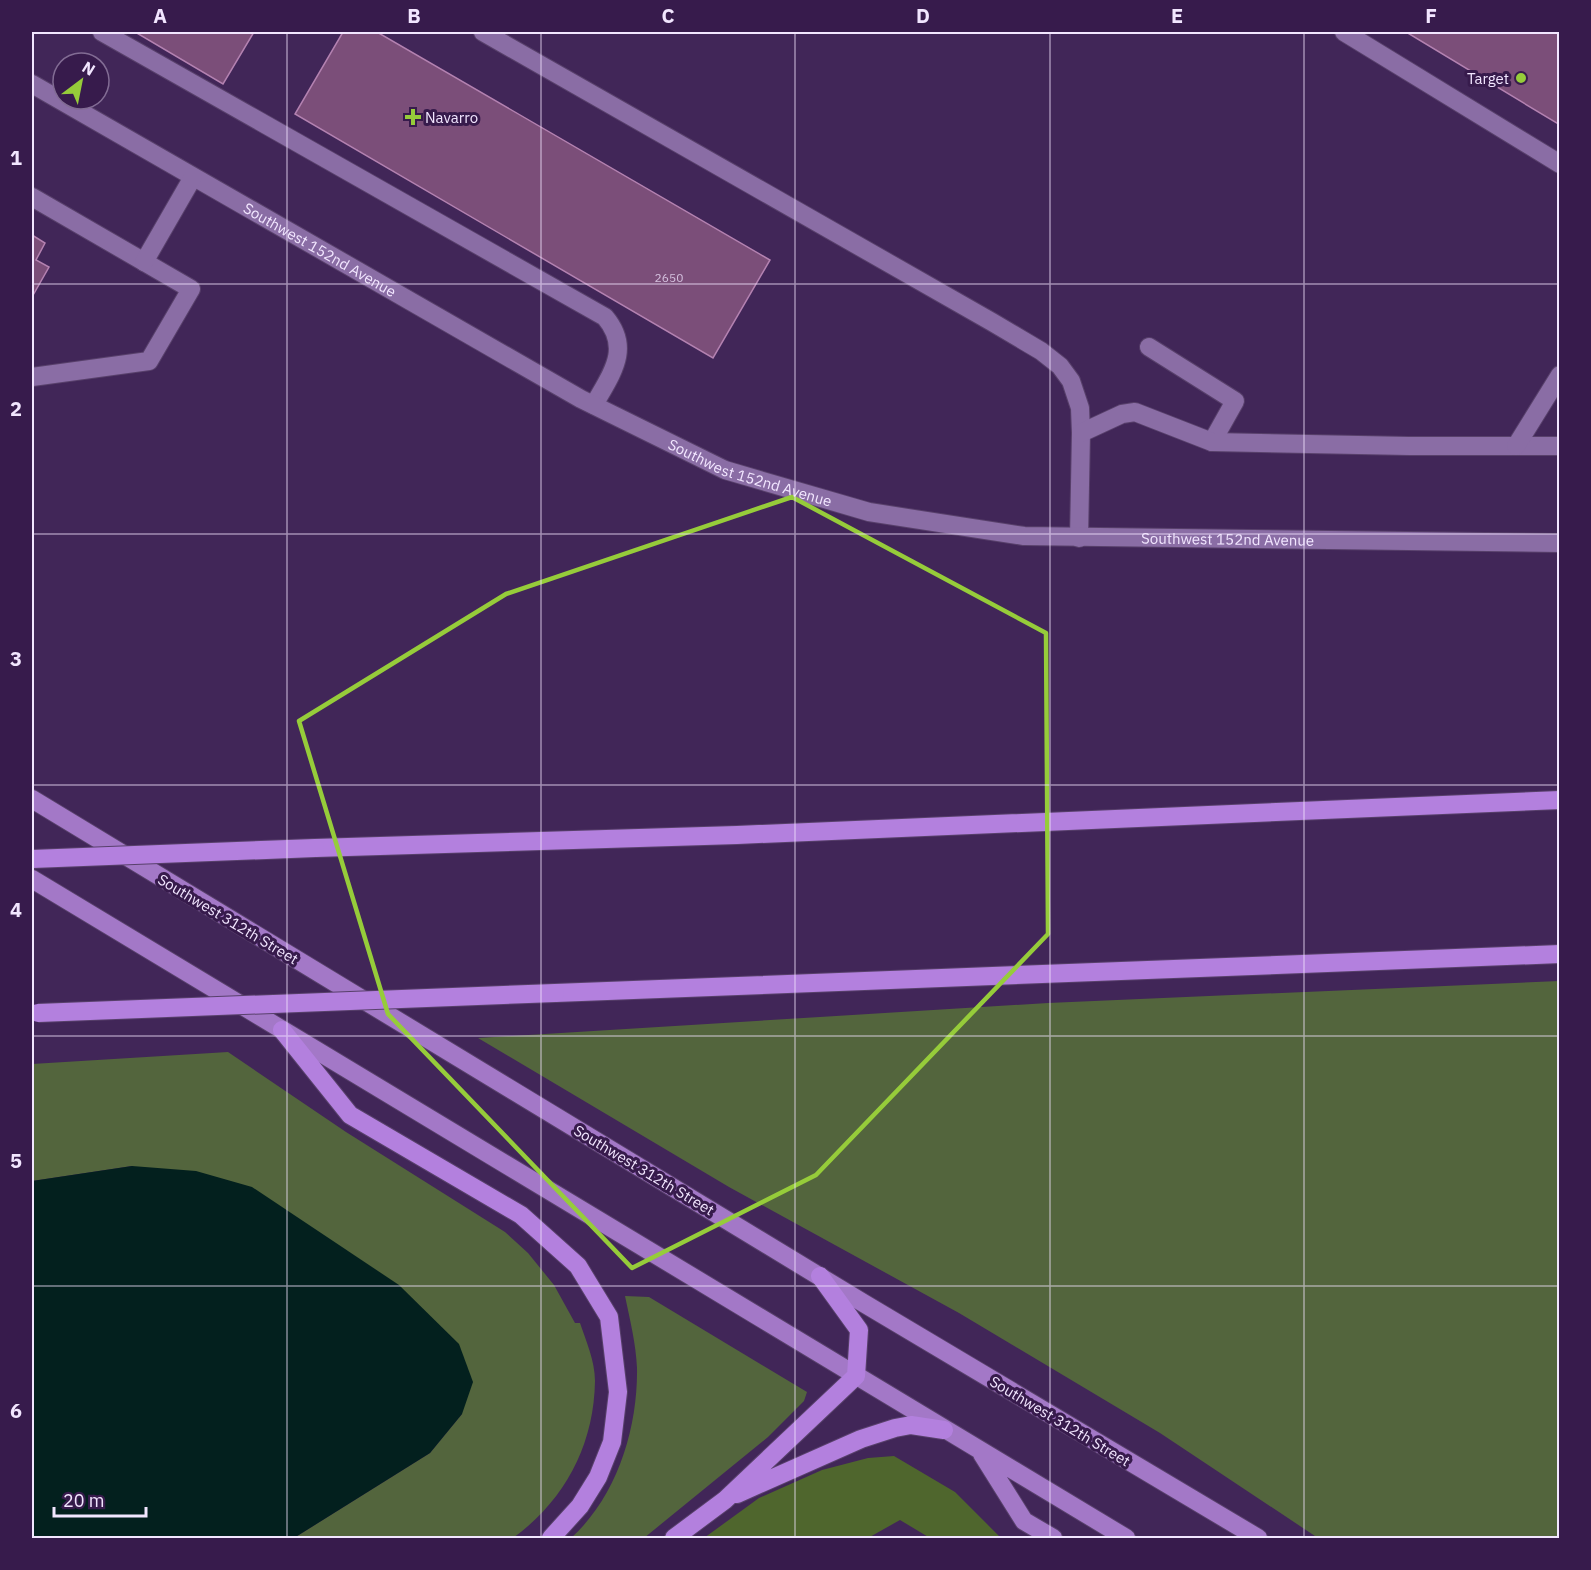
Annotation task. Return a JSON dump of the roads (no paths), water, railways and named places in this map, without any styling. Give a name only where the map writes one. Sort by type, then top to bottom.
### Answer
[{"type":"highway","points":[[32,859],[749,834],[1560,800]]},
{"type":"highway","points":[[34,1013],[1560,954]]},
{"type":"highway","points":[[282,1030],[350,1115],[521,1215],[578,1266],[609,1317],[618,1392],[612,1442],[598,1477],[580,1506],[551,1539]]},
{"type":"highway","points":[[674,1539],[724,1500],[856,1376],[859,1330],[820,1276]]},
{"type":"highway","points":[[724,1500],[861,1439],[895,1428],[911,1425],[944,1430]]},
{"type":"main road","name":"Southwest 312th Street","points":[[32,799],[884,1316],[1258,1539]]},
{"type":"main road","points":[[32,879],[1126,1539]]},
{"type":"main road","points":[[979,1450],[1024,1521],[1053,1539]]},
{"type":"street","points":[[102,32],[605,317],[614,328],[619,349],[614,368],[594,405]]},
{"type":"street","points":[[483,32],[1041,351],[1060,366],[1071,381],[1080,408],[1082,433],[1079,538]]},
{"type":"street","points":[[1344,32],[1560,164]]},
{"type":"street","name":"Southwest 152nd Avenue","points":[[32,84],[594,405],[725,470],[869,512],[1024,536],[1560,543]]},
{"type":"street","points":[[144,262],[193,177]]},
{"type":"street","points":[[32,197],[191,289],[149,361],[32,377]]},
{"type":"street","points":[[1149,347],[1236,401],[1212,442]]},
{"type":"street","points":[[1516,446],[1560,375]]},
{"type":"street","points":[[1082,433],[1122,414],[1135,412],[1212,442],[1560,446]]},
{"type":"place","name":"Target","points":[[1521,78]]},
{"type":"place","name":"Navarro","points":[[413,117]]}]
